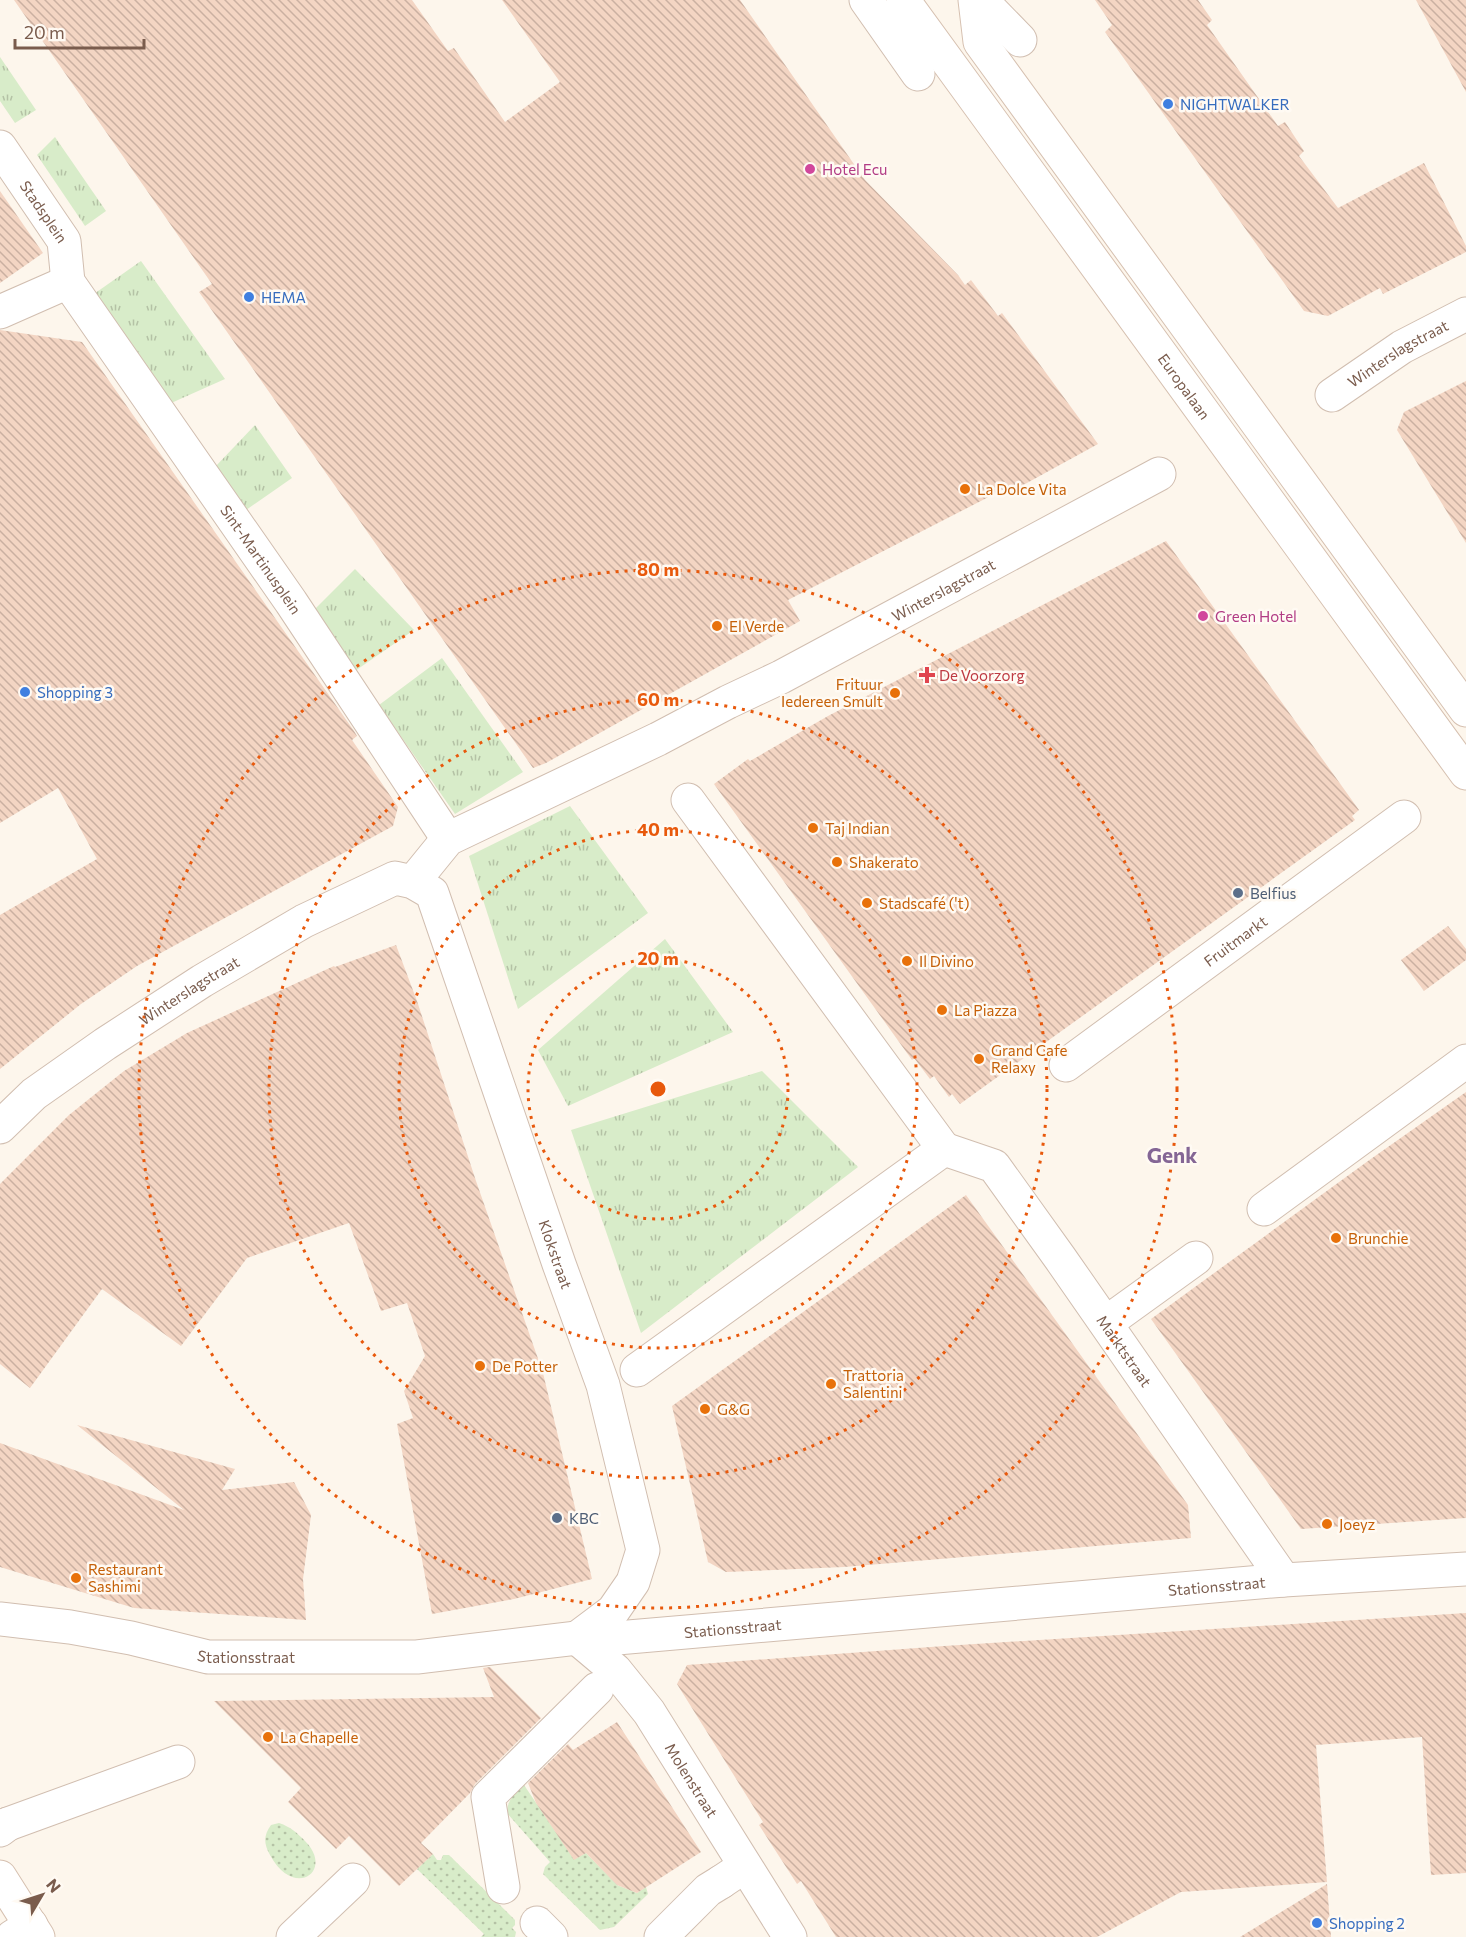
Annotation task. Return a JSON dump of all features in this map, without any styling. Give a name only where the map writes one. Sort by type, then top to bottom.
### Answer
[{"type":"street","points":[[866,0],[918,74]]},
{"type":"street","name":"Europalaan","points":[[903,0],[1466,773]]},
{"type":"street","points":[[975,0],[980,42],[1466,710]]},
{"type":"street","points":[[981,0],[1020,40]]},
{"type":"street","name":"Stadsplein","points":[[0,147],[64,241],[68,282]]},
{"type":"street","points":[[0,312],[68,282]]},
{"type":"street","name":"Sint-Martinusplein","points":[[68,282],[291,602],[448,839]]},
{"type":"street","name":"Winterslagstraat","points":[[1332,394],[1402,347],[1466,314]]},
{"type":"street","name":"Winterslagstraat","points":[[448,839],[658,739],[781,677],[1159,474]]},
{"type":"street","points":[[637,1370],[944,1149],[688,800]]},
{"type":"street","name":"Fruitmarkt","points":[[1066,1065],[1404,818]]},
{"type":"street","points":[[404,880],[448,839]]},
{"type":"street","name":"Winterslagstraat","points":[[0,1127],[34,1094],[105,1044],[202,981],[304,921],[404,880]]},
{"type":"street","name":"Klokstraat","points":[[404,880],[432,893],[559,1264],[603,1384],[615,1426],[643,1550],[633,1582],[613,1611],[577,1638]]},
{"type":"street","points":[[1264,1209],[1466,1061]]},
{"type":"street","name":"Marktstraat","points":[[944,1149],[994,1166],[1284,1580]]},
{"type":"street","points":[[1106,1323],[1196,1258]]},
{"type":"street","name":"Stationsstraat","points":[[0,1619],[70,1627],[131,1638],[208,1657],[417,1657],[577,1638],[617,1638],[1284,1580],[1466,1569]]},
{"type":"street","name":"Molenstraat","points":[[577,1638],[615,1670],[648,1712],[733,1874],[790,1937]]},
{"type":"street","points":[[503,1887],[488,1797],[597,1689]]},
{"type":"street","points":[[4,1827],[178,1762]]},
{"type":"street","points":[[661,1937],[708,1890],[733,1874]]},
{"type":"street","points":[[0,1876],[27,1933]]},
{"type":"street","points":[[293,1937],[353,1880]]},
{"type":"green space","points":[[0,57],[36,110],[15,123],[0,101]]},
{"type":"green space","points":[[55,137],[106,211],[85,226],[37,155]]},
{"type":"green space","points":[[141,261],[225,379],[169,404],[91,296]]},
{"type":"green space","points":[[255,425],[292,478],[246,510],[215,467]]},
{"type":"green space","points":[[355,569],[414,630],[355,671],[313,611]]},
{"type":"green space","points":[[442,658],[523,772],[455,814],[379,705]]},
{"type":"green space","points":[[570,806],[648,913],[518,1009],[469,856]]},
{"type":"green space","points":[[665,939],[733,1032],[568,1106],[538,1050]]},
{"type":"green space","points":[[762,1071],[858,1167],[641,1333],[571,1130]]},
{"type":"green space","points":[[524,1785],[574,1859],[586,1853],[617,1885],[637,1893],[646,1887],[648,1894],[614,1927],[600,1930],[543,1874],[550,1862],[507,1813],[510,1801]]},
{"type":"green space","points":[[279,1823],[296,1833],[313,1852],[316,1862],[308,1876],[300,1878],[290,1876],[280,1869],[270,1855],[266,1847],[266,1836],[271,1825]]},
{"type":"green space","points":[[433,1854],[437,1860],[441,1860],[443,1855],[449,1855],[515,1920],[512,1928],[516,1932],[515,1937],[481,1937],[484,1934],[417,1869]]},
{"type":"building","points":[[14,0],[412,0],[448,51],[454,48],[505,122],[560,82],[502,0],[740,0],[865,180],[958,275],[965,285],[971,280],[998,316],[1002,313],[1098,444],[1014,490],[1012,485],[788,600],[800,621],[546,763],[533,768],[199,292],[212,284]]},
{"type":"building","points":[[1095,0],[1198,0],[1212,20],[1207,25],[1278,126],[1285,122],[1304,151],[1299,156],[1338,208],[1424,163],[1466,246],[1466,252],[1383,294],[1380,288],[1328,316],[1304,311],[1105,32],[1112,25]]},
{"type":"building","points":[[1416,0],[1466,0],[1466,92]]},
{"type":"building","points":[[0,191],[43,253],[0,283]]},
{"type":"building","points":[[0,330],[82,342],[354,731],[357,736],[352,740],[398,807],[393,826],[137,966],[81,1004],[0,1069],[0,915],[97,859],[58,788],[0,823]]},
{"type":"building","points":[[1466,381],[1466,543],[1397,430],[1404,412]]},
{"type":"building","points":[[1166,541],[1359,810],[1352,816],[1355,820],[960,1104],[952,1094],[949,1097],[934,1076],[930,1079],[914,1058],[912,1060],[714,784],[748,759],[750,761],[828,716]]},
{"type":"building","points":[[1448,926],[1466,949],[1466,960],[1424,991],[1401,960]]},
{"type":"building","points":[[396,945],[543,1373],[592,1579],[514,1599],[432,1614],[397,1424],[413,1418],[404,1391],[425,1356],[407,1303],[381,1311],[349,1223],[247,1258],[181,1346],[102,1289],[30,1388],[0,1364],[0,1184],[69,1115],[124,1071],[187,1033],[334,966]]},
{"type":"building","points":[[1466,1092],[1466,1518],[1301,1529],[1151,1319]]},
{"type":"building","points":[[966,1195],[1188,1505],[1191,1538],[844,1567],[726,1572],[708,1562],[672,1406]]},
{"type":"building","points":[[77,1425],[235,1469],[222,1490],[294,1482],[311,1515],[303,1579],[306,1620],[134,1608],[0,1567],[0,1443],[184,1510]]},
{"type":"building","points":[[1466,1613],[1466,1873],[1431,1875],[1422,1737],[1316,1745],[1327,1882],[1181,1892],[1097,1937],[836,1937],[801,1881],[797,1884],[759,1825],[763,1822],[677,1684],[687,1665],[944,1646]]},
{"type":"building","points":[[490,1667],[541,1718],[475,1784],[470,1793],[421,1843],[433,1854],[399,1886],[349,1836],[336,1849],[288,1802],[301,1788],[214,1701],[494,1697],[483,1668]]},
{"type":"building","points":[[617,1722],[701,1852],[637,1893],[617,1885],[586,1853],[574,1860],[536,1803],[528,1783],[568,1744],[573,1750]]},
{"type":"building","points":[[1327,1884],[1331,1937],[1240,1937]]},
{"type":"place","name":"NIGHTWALKER","points":[[1168,104]]},
{"type":"place","name":"Hotel Ecu","points":[[810,169]]},
{"type":"place","name":"HEMA","points":[[249,297]]},
{"type":"place","name":"La Dolce Vita","points":[[965,489]]},
{"type":"place","name":"Green Hotel","points":[[1203,616]]},
{"type":"place","name":"El Verde","points":[[717,626]]},
{"type":"place","name":"De Voorzorg","points":[[927,675]]},
{"type":"place","name":"Shopping 3","points":[[25,692]]},
{"type":"place","name":"Frituur Iedereen Smult","points":[[895,693]]},
{"type":"place","name":"Taj Indian","points":[[813,828]]},
{"type":"place","name":"Shakerato","points":[[837,862]]},
{"type":"place","name":"Belfius","points":[[1238,893]]},
{"type":"place","name":"Stadscafé ('t)","points":[[867,903]]},
{"type":"place","name":"Il Divino","points":[[907,961]]},
{"type":"place","name":"La Piazza","points":[[942,1010]]},
{"type":"place","name":"Grand Cafe Relaxy","points":[[979,1059]]},
{"type":"place","name":"Brunchie","points":[[1336,1238]]},
{"type":"place","name":"De Potter","points":[[480,1366]]},
{"type":"place","name":"Trattoria Salentini","points":[[831,1384]]},
{"type":"place","name":"G&G","points":[[705,1409]]},
{"type":"place","name":"KBC","points":[[557,1518]]},
{"type":"place","name":"Joeyz","points":[[1327,1524]]},
{"type":"place","name":"Restaurant Sashimi","points":[[76,1578]]},
{"type":"place","name":"La Chapelle","points":[[268,1737]]},
{"type":"place","name":"Shopping 2","points":[[1317,1923]]},
{"type":"district","name":"Genk","points":[[1172,1154]]}]
